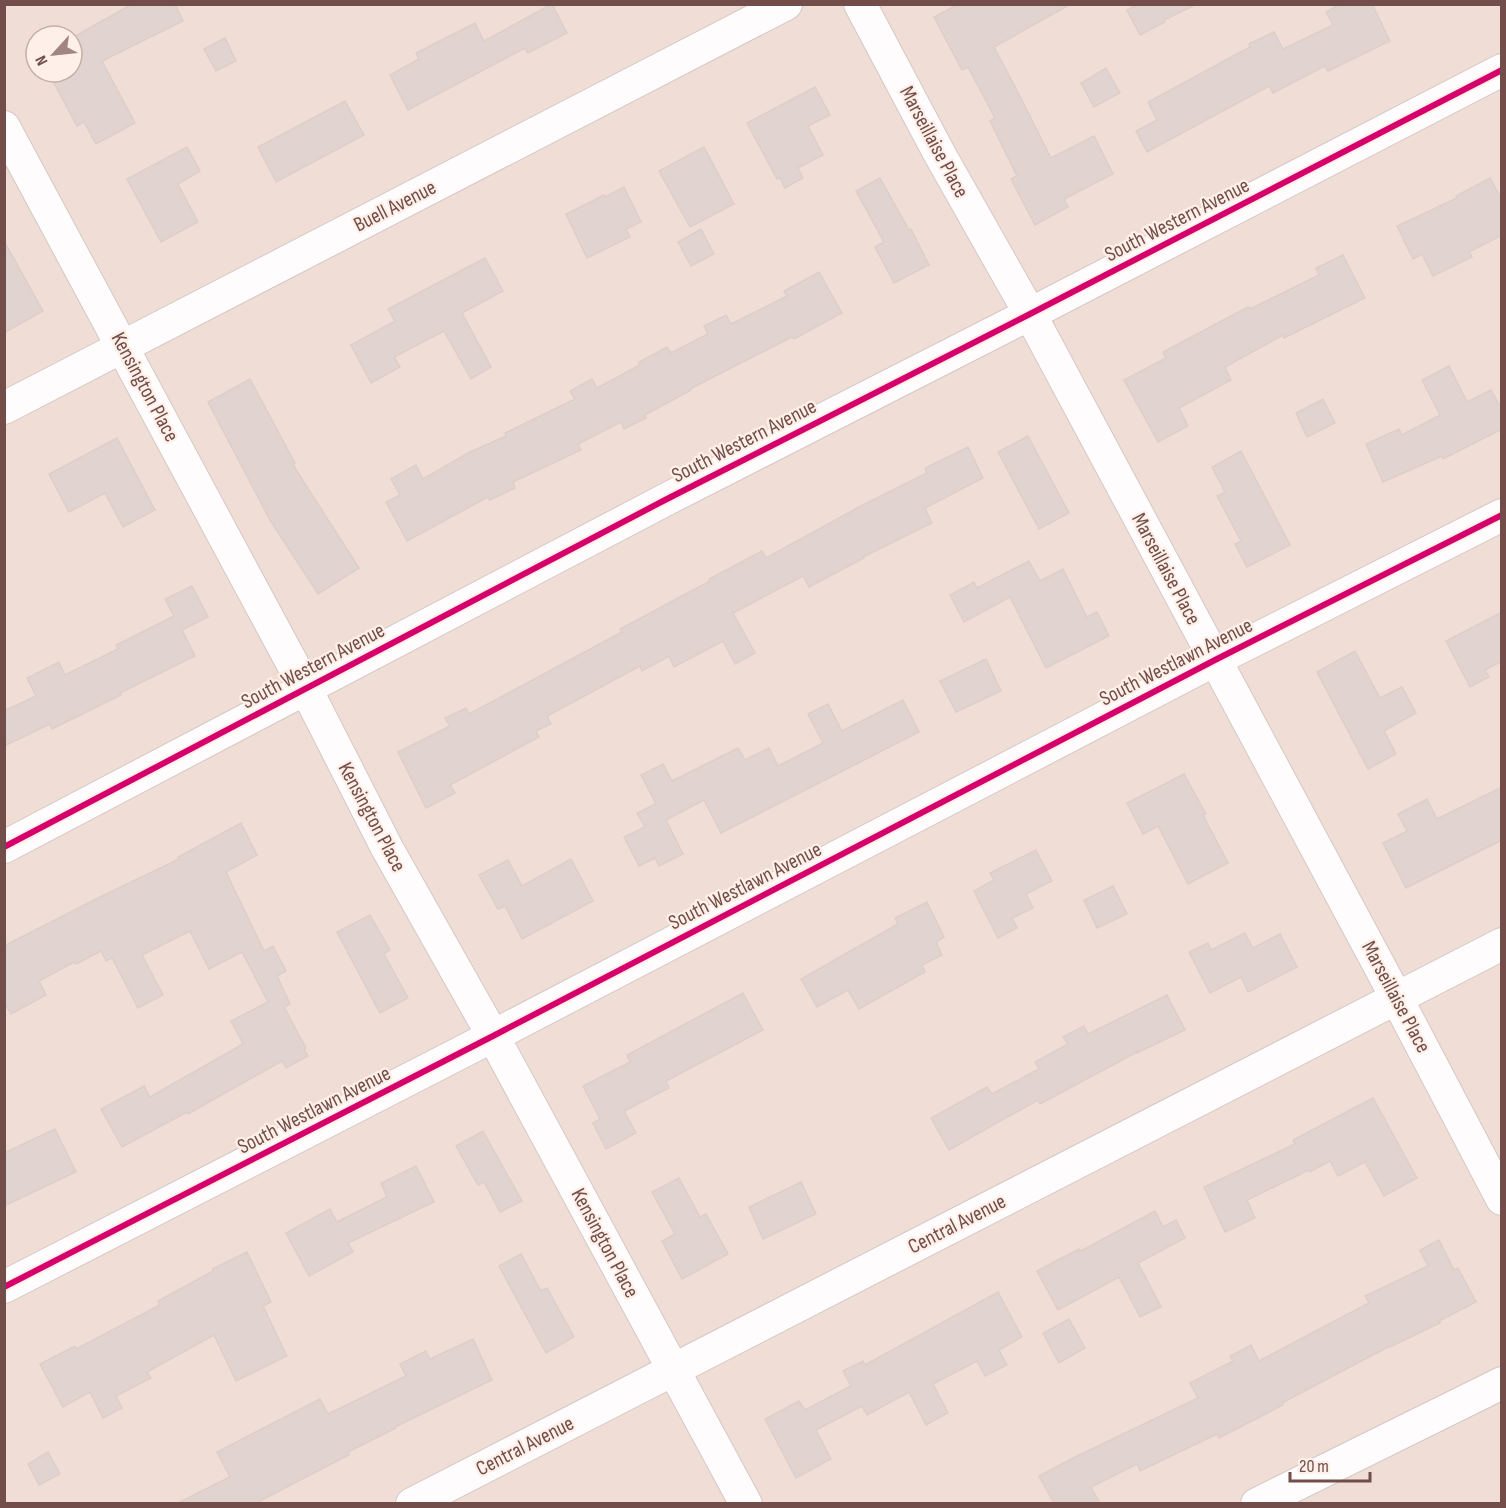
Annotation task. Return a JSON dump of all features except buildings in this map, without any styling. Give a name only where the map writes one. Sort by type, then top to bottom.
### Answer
[{"type":"street","name":"Buell Avenue","points":[[4,408],[786,4]]},
{"type":"street","name":"Marseillaise Place","points":[[860,4],[939,153],[1030,314],[1502,1199]]},
{"type":"street","name":"South Western Avenue","points":[[4,847],[676,494],[1502,70]]},
{"type":"street","name":"Kensington Place","points":[[4,127],[306,689],[387,848],[493,1036],[746,1503]]},
{"type":"street","name":"South Westlawn Avenue","points":[[4,1287],[493,1036],[1215,660],[1502,515]]},
{"type":"street","name":"Central Avenue","points":[[412,1503],[1502,944]]},
{"type":"street","points":[[1257,1503],[1502,1383]]},
{"type":"shaded area","points":[[5,5],[1501,5],[1501,1503],[5,1503]]},
{"type":"cycle path","points":[[4,847],[665,500],[1502,70]]},
{"type":"cycle path","points":[[4,1287],[493,1036],[1215,660],[1502,515]]}]
